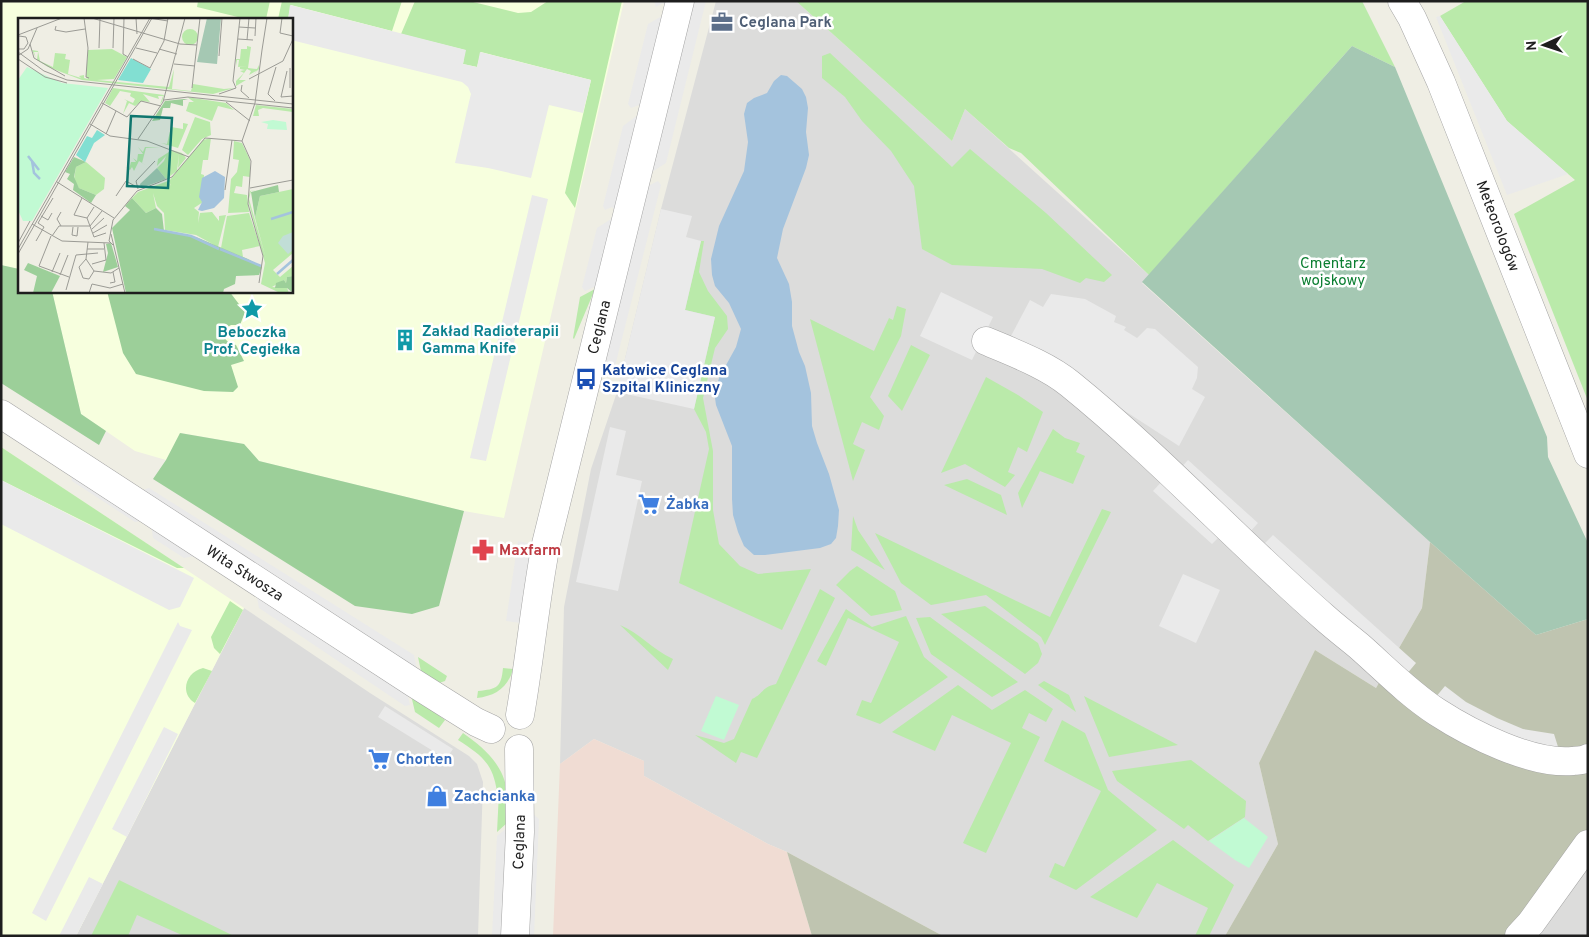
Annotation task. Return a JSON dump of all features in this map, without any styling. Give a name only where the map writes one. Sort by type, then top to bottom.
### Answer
[{"type":"street","name":"Ceglana","points":[[520,715],[529,665],[537,590],[546,544],[680,1]]},
{"type":"street","name":"Meteorologów","points":[[1402,1],[1412,18],[1441,82],[1588,454]]},
{"type":"street","points":[[986,341],[1028,359],[1068,382],[1153,457],[1324,617],[1415,696],[1436,711],[1476,734],[1506,748],[1554,761],[1587,761]]},
{"type":"street","name":"Wita Stwosza","points":[[1,414],[414,683],[476,722],[491,729]]},
{"type":"street","points":[[514,712],[520,715],[529,724],[530,730],[527,742],[519,749],[511,752],[499,748],[492,738],[491,729],[495,719],[501,715],[514,712]]},
{"type":"street","name":"Ceglana","points":[[515,936],[520,832],[519,749]]},
{"type":"street","points":[[1519,936],[1531,923],[1588,844]]},
{"type":"shaded area","points":[[1,1],[624,1],[504,518],[464,511],[259,461],[244,444],[181,433],[166,460],[135,451],[81,414],[52,292],[292,292],[292,18],[18,18],[18,269],[1,265]]},
{"type":"shaded area","points":[[654,1],[669,1],[596,286],[585,291],[582,287],[597,228],[611,219],[615,210],[612,207],[605,210],[603,206],[623,126],[638,115],[639,105],[631,108],[628,104],[648,24],[662,16],[666,6],[663,3],[656,7]]},
{"type":"shaded area","points":[[692,1],[706,1],[666,163],[652,172],[648,184],[650,185],[658,181],[661,185],[615,366],[598,376]]},
{"type":"shaded area","name":"Ceglana Park","points":[[716,1],[796,1],[952,141],[965,109],[1149,275],[1142,283],[1430,542],[1422,608],[1376,688],[1315,650],[1259,763],[1278,844],[1225,936],[943,936],[644,776],[644,761],[594,739],[560,764],[564,607],[591,469],[617,392],[661,209]]},
{"type":"shaded area","points":[[290,5],[466,50],[463,64],[477,67],[480,52],[591,80],[583,113],[549,105],[531,178],[455,163],[471,94],[468,87],[462,82],[292,40],[292,18],[288,18]]},
{"type":"shaded area","points":[[1440,16],[1507,121],[1568,174],[1507,195],[1436,17]]},
{"type":"shaded area","points":[[532,195],[548,199],[486,461],[470,458]]},
{"type":"shaded area","points":[[661,209],[692,216],[686,237],[701,241],[685,310],[715,317],[694,409],[617,392]]},
{"type":"shaded area","points":[[941,292],[993,317],[972,360],[920,336]]},
{"type":"shaded area","points":[[1051,294],[1085,299],[1116,316],[1114,322],[1126,327],[1124,330],[1137,338],[1147,328],[1155,329],[1198,367],[1197,378],[1192,389],[1205,397],[1179,446],[1080,382],[1052,357],[1011,336],[1030,300],[1043,307]]},
{"type":"shaded area","points":[[610,427],[626,431],[616,475],[642,481],[618,591],[576,582]]},
{"type":"shaded area","points":[[1,447],[244,608],[76,936],[1,936]]},
{"type":"shaded area","points":[[1188,460],[1258,523],[1248,534],[1178,471]]},
{"type":"shaded area","points":[[71,470],[146,520],[135,522],[72,481]]},
{"type":"shaded area","points":[[1164,479],[1223,533],[1212,544],[1153,491]]},
{"type":"shaded area","points":[[1,480],[194,578],[180,607],[169,610],[1,524]]},
{"type":"shaded area","points":[[149,488],[414,655],[418,675],[137,492]]},
{"type":"shaded area","points":[[151,523],[200,555],[184,558],[153,538]]},
{"type":"shaded area","points":[[1273,535],[1416,663],[1406,675],[1262,546]]},
{"type":"shaded area","points":[[518,541],[532,544],[520,623],[506,621]]},
{"type":"shaded area","points":[[1430,542],[1536,635],[1588,619],[1588,866],[1537,936],[1225,936],[1278,844],[1259,763],[1315,650],[1376,688],[1422,608]]},
{"type":"shaded area","points":[[1183,574],[1220,590],[1196,643],[1159,626]]},
{"type":"shaded area","points":[[256,592],[407,692],[410,705],[405,706],[259,608]]},
{"type":"shaded area","points":[[244,608],[370,693],[469,756],[477,764],[483,782],[478,936],[76,936]]},
{"type":"shaded area","points":[[178,622],[180,626],[192,630],[46,921],[32,913]]},
{"type":"shaded area","points":[[1445,686],[1466,702],[1497,718],[1523,729],[1554,734],[1559,750],[1526,745],[1435,698]]},
{"type":"shaded area","points":[[385,706],[453,749],[446,759],[378,717]]},
{"type":"shaded area","points":[[164,727],[178,734],[127,837],[112,829]]},
{"type":"shaded area","points":[[594,739],[644,761],[644,776],[768,844],[787,852],[812,936],[553,936],[560,764]]},
{"type":"shaded area","points":[[532,813],[539,819],[534,936],[526,936]]},
{"type":"shaded area","points":[[508,827],[503,936],[492,936],[497,836]]},
{"type":"shaded area","points":[[787,852],[943,936],[812,936]]},
{"type":"shaded area","points":[[1588,866],[1588,936],[1537,936]]},
{"type":"shaded area","points":[[89,877],[103,884],[76,936],[59,936]]},
{"type":"green space","points":[[198,1],[270,1],[266,18],[242,18],[197,7]]},
{"type":"green space","points":[[282,1],[402,1],[392,31],[291,5],[288,18],[278,18]]},
{"type":"green space","points":[[415,1],[469,1],[518,13],[531,12],[548,1],[622,1],[575,208],[565,193],[591,80],[481,52],[477,67],[463,64],[465,50],[401,34]]},
{"type":"green space","points":[[796,1],[1362,1],[1395,67],[1352,46],[1149,275],[1021,153],[1009,148],[965,109],[952,141]]},
{"type":"green space","points":[[1466,1],[1588,1],[1588,401],[1514,214],[1575,180],[1507,121],[1440,16]]},
{"type":"green space","name":"Cmentarz wojskowy","points":[[1352,46],[1395,67],[1547,437],[1548,457],[1588,543],[1588,619],[1536,635],[1142,282]]},
{"type":"green space","points":[[830,53],[952,167],[970,149],[1046,213],[1112,275],[1104,282],[1086,278],[1080,283],[1042,269],[952,265],[922,249],[914,186],[891,151],[862,121],[845,97],[822,78],[822,56]]},
{"type":"green space","points":[[701,241],[704,241],[699,272],[708,291],[727,316],[728,329],[715,348],[703,398],[713,451],[713,510],[719,544],[740,566],[758,574],[811,569],[782,630],[679,583],[709,449],[706,432],[694,409],[715,317],[685,310]]},
{"type":"green space","points":[[1,265],[18,269],[18,292],[52,292],[81,414],[106,431],[99,445],[1,383]]},
{"type":"green space","points":[[595,289],[574,339],[580,297]]},
{"type":"green space","points":[[107,292],[230,292],[245,312],[240,325],[231,325],[226,328],[224,335],[228,341],[236,345],[244,361],[231,365],[238,387],[233,392],[204,391],[136,374],[123,353]]},
{"type":"green space","points":[[897,306],[906,309],[901,336],[870,397],[884,416],[879,430],[862,422],[853,444],[865,450],[853,481],[810,319],[874,351],[889,318],[893,320]]},
{"type":"green space","points":[[911,345],[930,355],[902,411],[888,396]]},
{"type":"green space","points":[[986,377],[1043,412],[1027,452],[1018,447],[1008,472],[1015,475],[1005,487],[965,464],[941,473]]},
{"type":"green space","points":[[1053,429],[1065,438],[1080,443],[1076,452],[1085,456],[1073,484],[1040,471],[1022,508],[1018,493]]},
{"type":"green space","points":[[180,433],[244,444],[259,461],[464,511],[439,606],[412,614],[355,606],[153,479],[166,460]]},
{"type":"green space","points":[[1,447],[184,568],[177,568],[1,480]]},
{"type":"green space","points":[[967,479],[1001,495],[1007,515],[944,485]]},
{"type":"green space","points":[[1102,509],[1111,512],[1045,645],[1041,637],[986,595],[931,605],[901,583],[875,533],[1050,617]]},
{"type":"green space","points":[[853,516],[858,530],[885,570],[851,550]]},
{"type":"green space","points":[[857,566],[895,591],[902,610],[871,616],[836,585]]},
{"type":"green space","points":[[820,589],[835,598],[757,758],[741,752],[736,763],[695,735],[724,743],[734,739],[752,699],[768,687],[776,684]]},
{"type":"green space","points":[[230,601],[243,610],[220,654],[214,648],[211,637]]},
{"type":"green space","points":[[985,606],[1038,643],[1042,654],[1038,663],[1025,674],[941,614]]},
{"type":"green space","points":[[846,609],[872,627],[906,616],[924,657],[948,677],[880,724],[856,715],[862,700],[871,703],[899,642],[848,618],[826,666],[817,661]]},
{"type":"green space","points":[[930,617],[1018,682],[992,697],[931,654],[916,618]]},
{"type":"green space","points":[[620,625],[634,632],[673,659],[668,670]]},
{"type":"green space","points":[[418,657],[447,676],[445,681],[439,683],[422,676]]},
{"type":"green space","points":[[203,668],[212,671],[195,703],[187,694],[187,683],[192,674]]},
{"type":"green space","points":[[503,668],[513,669],[511,676],[504,686],[495,693],[477,698],[478,691],[494,688],[499,684]]},
{"type":"green space","points":[[1044,681],[1069,695],[1076,712],[1038,685]]},
{"type":"green space","points":[[958,685],[992,710],[1025,690],[1053,709],[1046,722],[1029,713],[1022,728],[1040,737],[986,853],[963,843],[1011,743],[952,715],[935,751],[892,732]]},
{"type":"green space","points":[[411,695],[445,720],[439,728],[415,712]]},
{"type":"green space","points":[[716,696],[739,705],[724,740],[701,731]]},
{"type":"green space","points":[[1084,696],[1178,745],[1109,757]]},
{"type":"green space","points":[[1062,720],[1085,733],[1108,790],[1157,830],[1076,890],[1049,877],[1055,863],[1064,867],[1101,791],[1044,761]]},
{"type":"green space","points":[[463,733],[485,751],[497,765],[505,781],[508,799],[507,823],[497,832],[499,792],[497,792],[492,774],[485,761],[458,740]]},
{"type":"green space","points":[[1191,760],[1246,801],[1245,817],[1208,841],[1188,825],[1184,829],[1117,781],[1112,771]]},
{"type":"green space","points":[[1244,818],[1268,837],[1249,868],[1209,841]]},
{"type":"green space","points":[[1173,840],[1234,885],[1209,936],[1195,936],[1208,908],[1157,883],[1137,918],[1090,897]]},
{"type":"green space","points":[[119,880],[234,936],[184,936],[137,915],[128,936],[91,936]]},
{"type":"water","points":[[781,75],[787,76],[802,89],[806,97],[808,108],[806,132],[809,155],[783,229],[777,258],[789,284],[792,302],[792,326],[805,366],[811,393],[812,426],[839,510],[836,538],[831,544],[820,548],[754,555],[744,546],[733,515],[732,446],[716,405],[714,391],[736,347],[741,329],[729,303],[715,286],[711,259],[719,226],[744,171],[748,142],[744,114],[747,103],[767,93],[774,81]]},
{"type":"place","name":"Ceglana Park","points":[[722,22]]},
{"type":"place","name":"Beboczka Prof. Cegiełka","points":[[252,309]]},
{"type":"place","name":"Zakład Radioterapii Gamma Knife","points":[[405,340]]},
{"type":"place","name":"Katowice Ceglana Szpital Kliniczny","points":[[586,379]]},
{"type":"place","name":"Żabka","points":[[649,504]]},
{"type":"place","name":"Maxfarm","points":[[483,550]]},
{"type":"place","name":"Chorten","points":[[379,759]]},
{"type":"place","name":"Zachcianka","points":[[437,796]]}]
